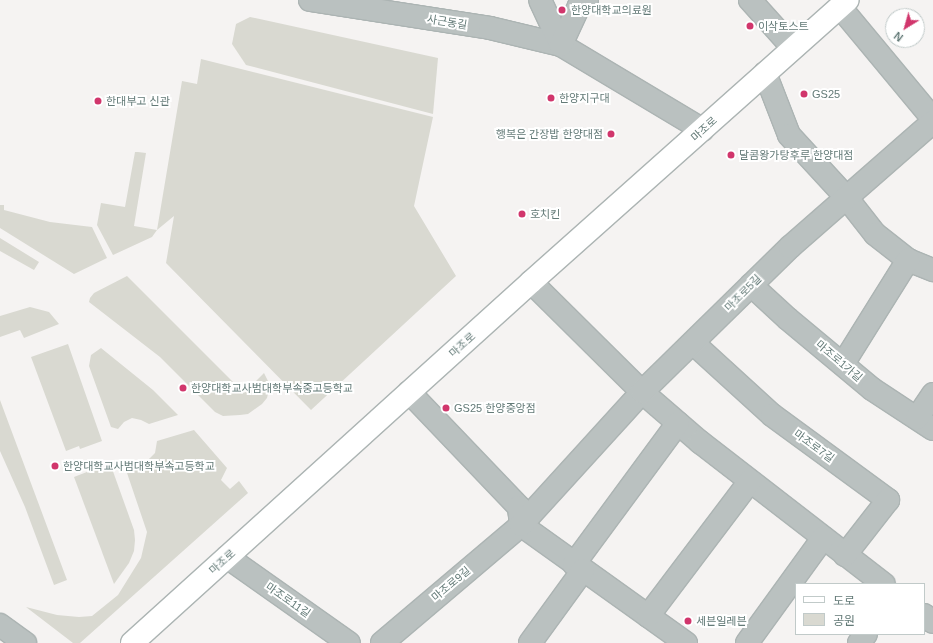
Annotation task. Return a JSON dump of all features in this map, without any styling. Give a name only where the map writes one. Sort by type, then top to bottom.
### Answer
[{"type":"main road","name":"마조로","points":[[132,643],[531,282],[844,4]]},
{"type":"street","name":"사근동길","points":[[310,0],[333,2],[490,28],[561,45],[703,130]]},
{"type":"street","points":[[540,0],[561,45]]},
{"type":"street","points":[[561,45],[579,6],[587,0]]},
{"type":"street","points":[[750,0],[793,48]]},
{"type":"street","name":"마조로","points":[[844,4],[933,119]]},
{"type":"street","points":[[765,73],[790,135],[846,197],[875,234],[908,260],[933,270]]},
{"type":"street","name":"마조로5길","points":[[642,392],[790,247],[933,122]]},
{"type":"street","points":[[843,364],[908,260]]},
{"type":"street","points":[[531,282],[642,392],[678,423],[750,481],[883,583]]},
{"type":"street","name":"마조로1가길","points":[[751,285],[788,319],[872,389],[925,424]]},
{"type":"street","name":"마조로7길","points":[[692,343],[772,416],[888,500],[845,555]]},
{"type":"street","points":[[409,392],[519,507],[521,525],[648,616],[674,640]]},
{"type":"street","points":[[521,525],[642,392]]},
{"type":"street","points":[[925,424],[933,394]]},
{"type":"street","points":[[530,643],[579,567],[678,423]]},
{"type":"street","points":[[648,616],[750,481]]},
{"type":"street","name":"마조로9길","points":[[382,643],[521,525]]},
{"type":"street","points":[[747,643],[824,538]]},
{"type":"street","name":"마조로11길","points":[[228,557],[348,643]]},
{"type":"street","points":[[925,616],[933,622]]},
{"type":"street","points":[[0,625],[25,643]]},
{"type":"street","points":[[859,643],[865,635]]},
{"type":"green space","points":[[250,17],[438,58],[433,114],[246,65],[232,44],[236,24]]},
{"type":"green space","points":[[201,59],[433,117],[414,206],[456,276],[311,410],[166,263],[174,216],[157,230],[182,81],[197,84]]},
{"type":"green space","points":[[135,152],[146,153],[134,226],[157,230],[152,237],[113,255],[97,225],[101,203],[125,207]]},
{"type":"green space","points":[[0,205],[4,205],[4,210],[50,222],[92,227],[107,258],[74,274],[0,228]]},
{"type":"green space","points":[[0,238],[39,262],[34,270],[0,251]]},
{"type":"green space","points":[[127,276],[244,393],[264,373],[270,385],[267,398],[262,404],[248,414],[223,416],[215,412],[160,357],[89,302],[94,293]]},
{"type":"green space","points":[[30,307],[49,312],[59,324],[24,338],[20,330],[0,337],[0,316]]},
{"type":"green space","points":[[68,344],[102,441],[80,449],[79,446],[66,451],[31,357]]},
{"type":"green space","points":[[101,348],[153,390],[178,415],[149,424],[132,418],[124,422],[118,429],[111,427],[89,366],[91,355]]},
{"type":"green space","points":[[0,400],[67,580],[54,585],[25,507],[0,451]]},
{"type":"green space","points":[[194,430],[227,468],[221,480],[230,489],[239,481],[248,493],[80,643],[73,643],[26,607],[57,615],[79,617],[92,616],[118,595],[141,558],[147,532],[126,470],[130,462],[143,464],[150,458],[155,453],[157,441]]},
{"type":"green space","points":[[110,463],[134,530],[135,540],[134,551],[129,563],[114,584],[74,477]]},
{"type":"place","name":"한양대학교의료원","points":[[562,10]]},
{"type":"place","name":"이삭토스트","points":[[750,26]]},
{"type":"place","name":"GS25","points":[[804,94]]},
{"type":"place","name":"한양지구대","points":[[551,98]]},
{"type":"place","name":"한대부고 신관","points":[[98,101]]},
{"type":"place","name":"행복은 간장밥 한양대점","points":[[611,134]]},
{"type":"place","name":"달콤왕가탕후루 한양대점","points":[[731,155]]},
{"type":"place","name":"호치킨","points":[[522,214]]},
{"type":"place","name":"한양대학교사범대학부속중고등학교","points":[[183,388]]},
{"type":"place","name":"GS25 한양중앙점","points":[[446,408]]},
{"type":"place","name":"한양대학교사범대학부속고등학교","points":[[55,466]]},
{"type":"place","name":"세븐일레븐","points":[[688,621]]}]
